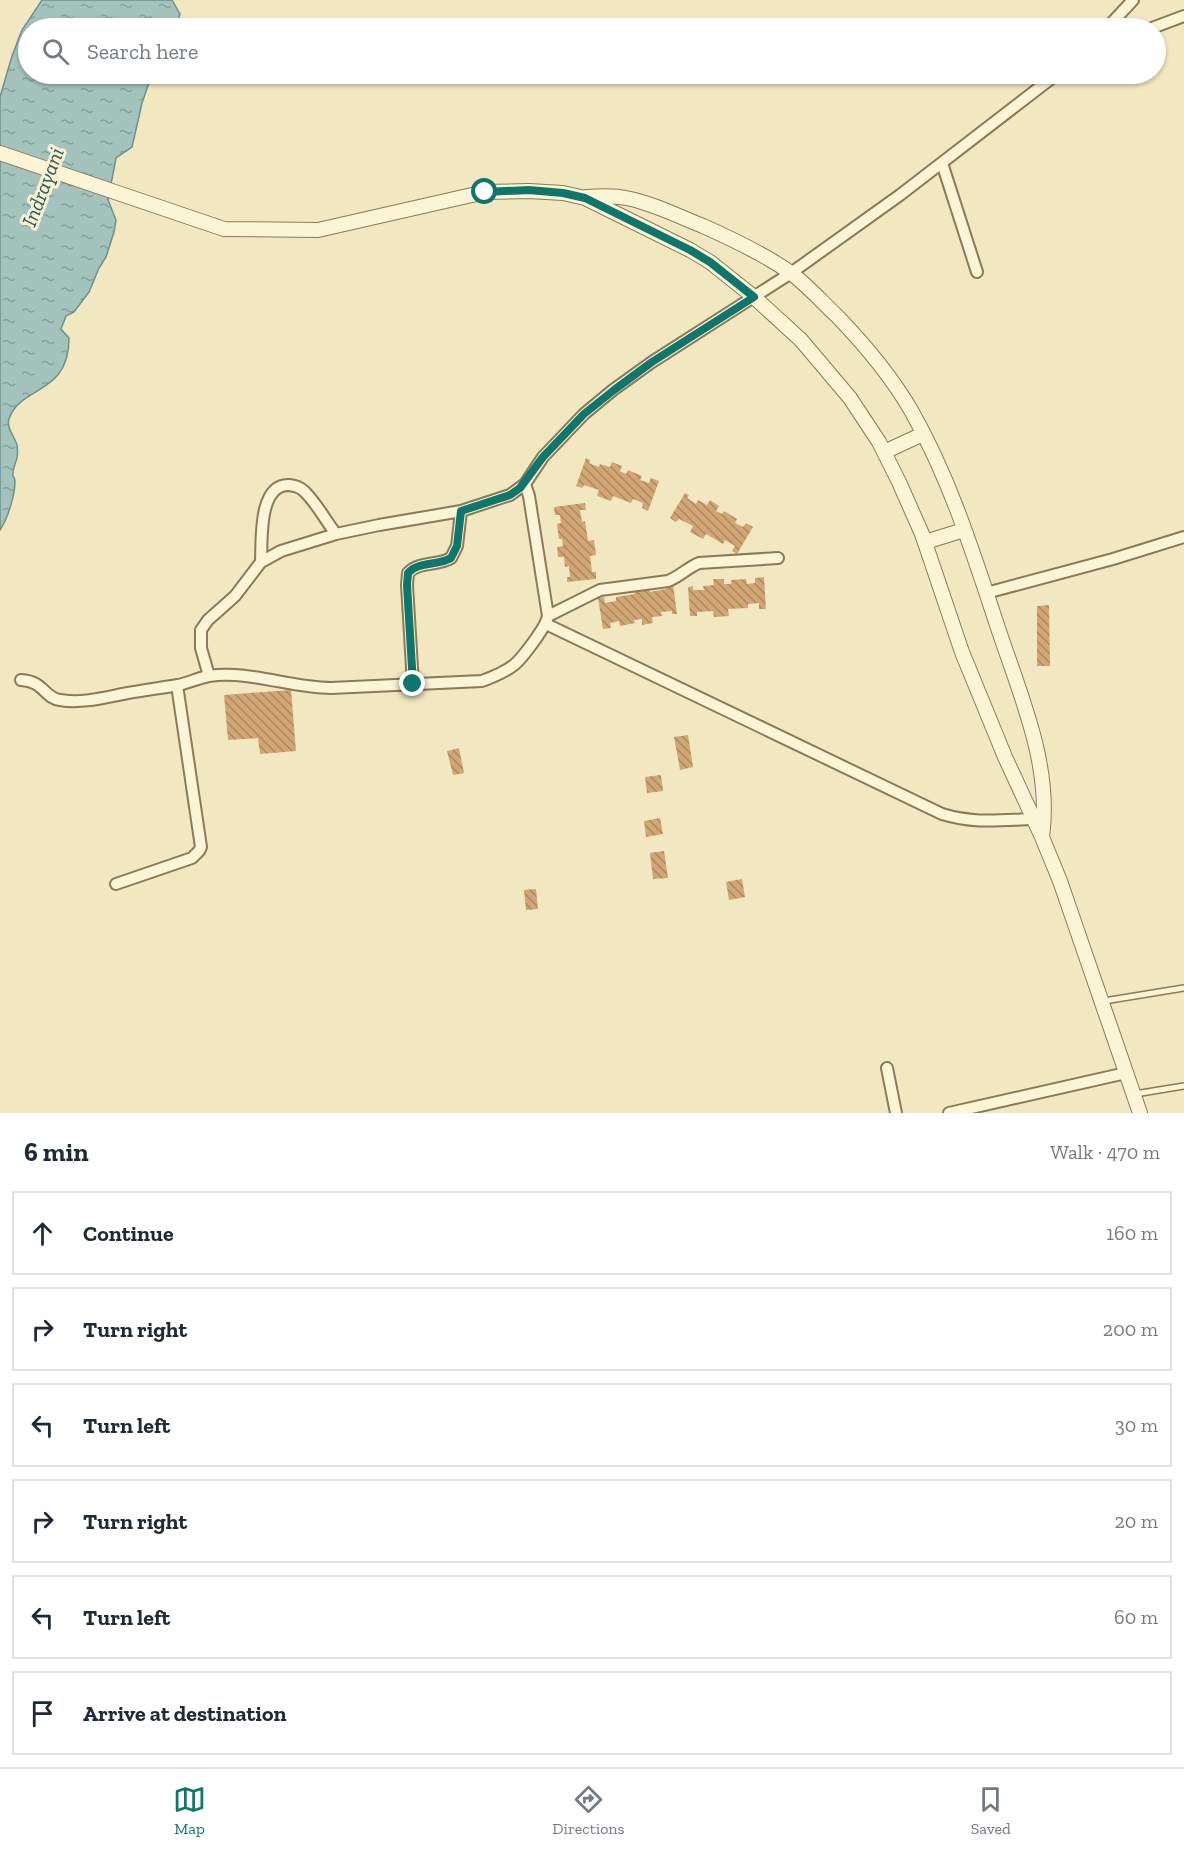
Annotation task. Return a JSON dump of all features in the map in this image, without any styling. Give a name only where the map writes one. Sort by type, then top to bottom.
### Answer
[{"type":"street","points":[[1116,18],[1133,0]]},
{"type":"street","points":[[1166,23],[1184,16]]},
{"type":"street","points":[[209,676],[201,648],[201,630],[208,620],[235,596],[261,562],[281,551],[336,534],[461,511],[510,495],[525,484],[543,457],[584,414],[606,396],[652,362],[791,273],[900,195],[1044,84]]},
{"type":"street","points":[[0,153],[224,229],[318,230],[485,192],[529,190],[563,193],[585,198],[690,250],[710,262],[754,297],[801,340],[828,370],[850,398],[884,452],[925,542],[962,652],[1005,757],[1060,881],[1140,1113]]},
{"type":"street","points":[[942,163],[977,272]]},
{"type":"street","points":[[585,198],[605,196],[627,198],[664,210],[727,237],[791,273],[836,315],[881,366],[911,411],[937,461],[986,593],[1033,733],[1045,800],[1042,837]]},
{"type":"street","points":[[884,452],[923,434]]},
{"type":"street","points":[[525,484],[529,496],[547,620]]},
{"type":"street","points":[[261,562],[263,519],[268,501],[275,489],[283,485],[299,487],[307,493],[336,534]]},
{"type":"street","points":[[413,684],[408,573],[417,566],[434,564],[451,558],[457,546],[461,511]]},
{"type":"street","points":[[925,542],[964,530]]},
{"type":"street","points":[[986,593],[1113,559],[1184,537]]},
{"type":"street","points":[[21,680],[30,680],[40,685],[54,699],[64,700],[88,700],[177,685],[209,676],[242,676],[312,688],[483,681],[516,665],[547,620],[600,590],[668,581],[678,577],[691,566],[704,562],[778,558]]},
{"type":"street","points":[[547,620],[942,814],[963,820],[980,821],[1034,819]]},
{"type":"street","points":[[116,884],[192,858],[201,847],[177,685]]},
{"type":"street","points":[[886,1068],[896,1113]]},
{"type":"street","points":[[949,1113],[1126,1073]]},
{"type":"lane","points":[[1102,1001],[1184,988]]},
{"type":"lane","points":[[1133,1094],[1184,1086]]},
{"type":"water","points":[[42,0],[172,0],[180,14],[179,18],[30,18]]},
{"type":"water","name":"Indrayani","points":[[18,40],[18,84],[149,84],[132,147],[116,158],[108,200],[116,220],[106,257],[89,292],[74,312],[66,316],[61,329],[69,338],[67,357],[53,380],[23,400],[15,408],[8,422],[18,454],[13,474],[15,487],[6,519],[0,530],[0,97]]},
{"type":"building","points":[[586,458],[590,460],[589,463],[599,467],[600,464],[610,467],[612,462],[622,466],[620,471],[626,474],[628,470],[642,476],[640,480],[649,483],[651,478],[659,481],[648,511],[642,508],[643,503],[633,499],[631,503],[613,496],[611,501],[597,496],[599,490],[584,485],[582,488],[576,486]]},
{"type":"building","points":[[685,493],[689,495],[687,498],[696,504],[698,500],[707,505],[710,500],[719,506],[716,511],[722,514],[724,511],[737,519],[735,523],[743,527],[746,523],[753,527],[737,554],[732,551],[735,546],[725,540],[723,544],[706,534],[703,539],[690,532],[693,526],[679,519],[676,522],[670,518]]},
{"type":"building","points":[[585,503],[586,510],[580,510],[582,522],[585,521],[588,541],[594,540],[596,555],[590,556],[592,572],[596,572],[596,579],[567,582],[567,577],[570,577],[569,566],[565,567],[564,557],[558,557],[557,547],[563,546],[562,539],[559,539],[557,524],[561,523],[560,515],[555,515],[554,507]]},
{"type":"building","points":[[764,577],[766,609],[759,609],[759,603],[748,604],[748,608],[728,609],[729,616],[714,617],[713,611],[697,612],[697,616],[690,616],[688,587],[693,586],[693,590],[704,590],[703,586],[714,585],[713,579],[724,579],[724,584],[731,584],[731,580],[746,579],[747,584],[755,583],[755,578]]},
{"type":"building","points":[[673,584],[677,614],[672,614],[672,611],[661,612],[662,616],[652,617],[653,623],[642,625],[642,619],[620,626],[619,621],[610,623],[611,628],[603,629],[598,598],[604,597],[605,603],[616,601],[616,597],[635,594],[634,588],[649,586],[650,592],[666,589],[666,585]]},
{"type":"building","points":[[1049,605],[1050,666],[1037,666],[1037,606]]},
{"type":"building","points":[[291,690],[296,751],[260,754],[258,738],[228,740],[224,695]]},
{"type":"building","points":[[688,735],[693,767],[680,770],[674,737]]},
{"type":"building","points":[[459,748],[464,773],[453,775],[447,751]]},
{"type":"building","points":[[661,775],[663,791],[647,793],[645,777]]},
{"type":"building","points":[[660,818],[663,834],[646,837],[644,821]]},
{"type":"building","points":[[664,851],[668,878],[653,879],[650,853]]},
{"type":"building","points":[[742,879],[745,897],[729,900],[726,882]]},
{"type":"building","points":[[536,889],[538,909],[526,910],[524,890]]},
{"type":"route","points":[[413,684],[408,573],[417,566],[434,564],[451,558],[457,546],[461,511],[510,495],[520,488],[543,457],[584,414],[652,362],[754,297],[710,262],[690,250],[585,198],[563,193],[529,190],[485,192]]}]
